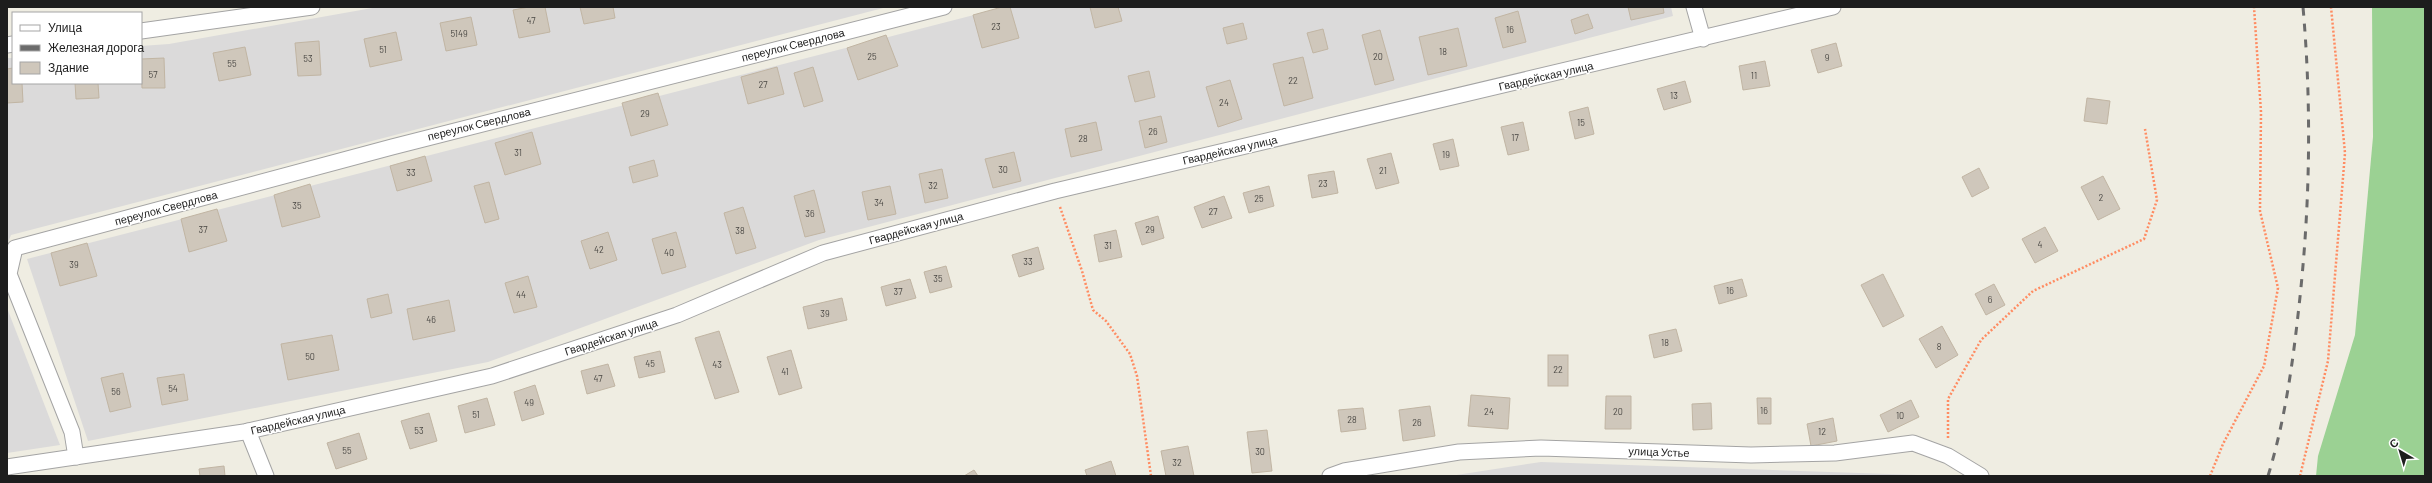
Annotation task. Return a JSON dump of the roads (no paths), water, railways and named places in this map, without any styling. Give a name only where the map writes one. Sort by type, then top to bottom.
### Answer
[{"type":"street","points":[[142,31],[312,7]]},
{"type":"street","name":"переулок Свердлова","points":[[76,457],[72,432],[9,274],[15,248],[399,145],[944,7]]},
{"type":"street","points":[[1694,7],[1702,39]]},
{"type":"street","name":"Гвардейская улица","points":[[7,467],[248,431],[492,376],[677,315],[823,253],[1055,191],[1833,7]]},
{"type":"street","points":[[248,431],[266,476]]},
{"type":"street","name":"улица Устье","points":[[1330,476],[1344,471],[1459,452],[1541,448],[1751,456],[1835,453],[1913,443],[1948,456],[1981,476]]},
{"type":"railway","points":[[2268,476],[2279,436],[2290,376],[2298,315],[2305,238],[2309,123],[2303,7]]}]
